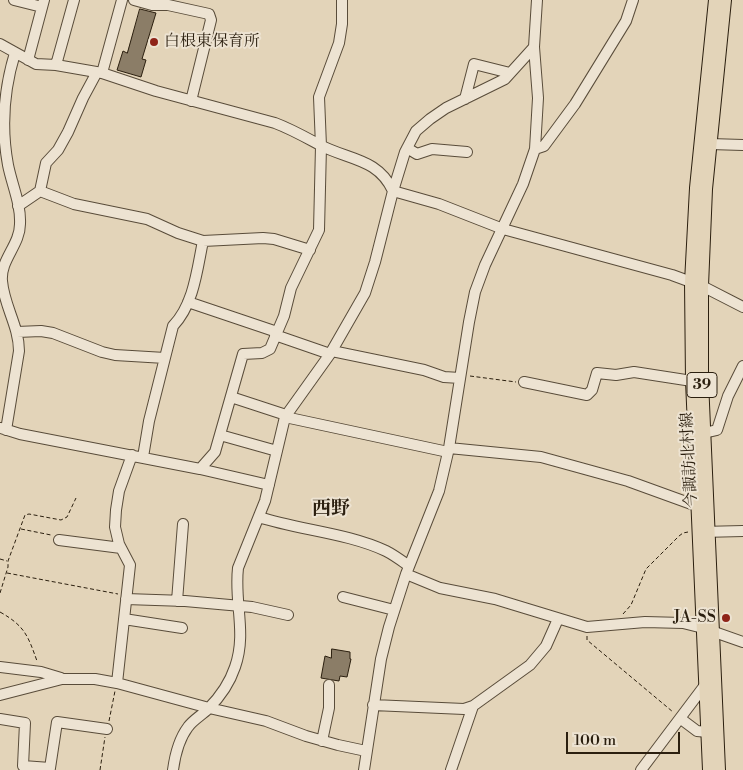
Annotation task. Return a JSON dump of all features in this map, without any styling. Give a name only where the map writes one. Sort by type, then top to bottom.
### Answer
[{"type":"main road","name":"今諏訪北村線","points":[[704,532],[697,506],[692,381],[696,284],[696,188],[715,0]]},
{"type":"main road","name":"今諏訪北村線","points":[[719,770],[704,532],[704,433],[696,284],[725,0]]},
{"type":"main road","name":"今諏訪北村線","points":[[709,629],[705,685],[709,770]]},
{"type":"street","points":[[14,0],[43,4],[28,60]]},
{"type":"street","points":[[56,65],[74,0]]},
{"type":"street","points":[[18,206],[40,191],[46,163],[58,150],[83,98],[99,73],[122,0]]},
{"type":"street","points":[[134,0],[152,5],[168,5],[209,14],[212,20],[191,101]]},
{"type":"street","points":[[200,469],[215,452],[243,354],[262,353],[270,349],[284,316],[291,288],[319,230],[321,146],[319,97],[339,43],[342,24],[342,0]]},
{"type":"street","points":[[535,149],[544,146],[575,104],[626,21],[633,0]]},
{"type":"street","points":[[364,770],[381,659],[394,610],[439,491],[449,450],[460,376],[476,292],[485,265],[523,184],[535,149],[538,112],[534,47],[534,2]]},
{"type":"street","points":[[0,44],[36,64],[56,65],[99,73],[156,92],[275,122],[321,146],[371,166],[388,181],[393,191],[439,204],[502,229],[672,275],[696,284],[743,307]]},
{"type":"street","points":[[173,770],[182,737],[189,726],[220,696],[234,669],[241,647],[236,580],[238,568],[265,501],[286,416],[331,352],[365,293],[407,148],[416,131],[430,119],[446,108],[505,80],[534,47]]},
{"type":"street","points":[[15,53],[9,72],[3,113],[8,164],[18,206],[20,226],[14,249],[5,264],[1,281],[10,316],[18,332],[19,350],[3,429],[269,485]]},
{"type":"street","points":[[466,99],[474,64],[510,73]]},
{"type":"street","points":[[710,144],[743,146]]},
{"type":"street","points":[[407,148],[418,154],[432,149],[468,152]]},
{"type":"street","points":[[40,191],[74,204],[147,219],[178,233],[203,241],[264,238],[274,239],[310,250]]},
{"type":"street","points":[[117,683],[130,565],[121,548],[115,527],[119,491],[137,456],[149,421],[173,326],[182,317],[188,302],[197,274],[203,241]]},
{"type":"street","points":[[188,302],[331,352],[424,370],[444,377],[460,376]]},
{"type":"street","points":[[18,332],[41,331],[53,333],[102,352],[115,355],[165,358]]},
{"type":"street","points":[[704,433],[717,430],[728,396],[743,366]]},
{"type":"street","points":[[524,382],[587,395],[592,390],[597,373],[616,375],[634,372],[692,381]]},
{"type":"street","points":[[231,397],[286,416],[449,450],[541,457],[628,480],[697,506]]},
{"type":"street","points":[[220,435],[277,450]]},
{"type":"street","points":[[259,517],[281,524],[358,541],[386,552],[408,570],[440,588],[495,599],[558,619],[589,626],[645,622],[683,623],[709,629],[743,642]]},
{"type":"street","points":[[177,601],[183,524]]},
{"type":"street","points":[[704,532],[743,531]]},
{"type":"street","points":[[59,540],[121,548]]},
{"type":"street","points":[[126,597],[252,607],[288,616]]},
{"type":"street","points":[[344,597],[394,610]]},
{"type":"street","points":[[124,619],[182,628]]},
{"type":"street","points":[[373,705],[464,709],[473,706],[530,664],[546,646],[558,619]]},
{"type":"street","points":[[0,666],[41,672],[62,678],[95,679],[117,683],[266,721],[322,741],[366,751]]},
{"type":"street","points":[[0,696],[62,678]]},
{"type":"street","points":[[322,741],[329,708],[329,684]]},
{"type":"street","points":[[641,770],[705,685]]},
{"type":"street","points":[[451,770],[473,706]]},
{"type":"street","points":[[0,719],[25,723],[23,766],[50,768],[57,722],[107,729]]},
{"type":"street","points":[[681,719],[697,732],[708,732]]},
{"type":"path","points":[[460,376],[524,382]]},
{"type":"path","points":[[0,593],[8,561],[24,515],[29,514],[61,520],[68,517],[76,498]]},
{"type":"path","points":[[20,529],[57,536],[59,540]]},
{"type":"path","points":[[613,625],[631,605],[642,576],[649,564],[683,533],[704,532]]},
{"type":"path","points":[[0,559],[8,561]]},
{"type":"path","points":[[6,572],[126,597]]},
{"type":"path","points":[[0,612],[20,625],[28,637],[41,672]]},
{"type":"path","points":[[589,626],[587,640],[594,648],[628,673],[681,719]]},
{"type":"building","points":[[140,9],[156,13],[142,59],[146,60],[141,77],[117,70],[123,51],[127,53]]},
{"type":"building","points":[[332,649],[350,652],[351,659],[347,677],[340,676],[339,681],[321,678],[325,656],[331,658]]},
{"type":"place","name":"白根東保育所","points":[[154,42]]},
{"type":"place","name":"JA-SS","points":[[726,618]]},
{"type":"district","name":"西野","points":[[331,509]]}]
